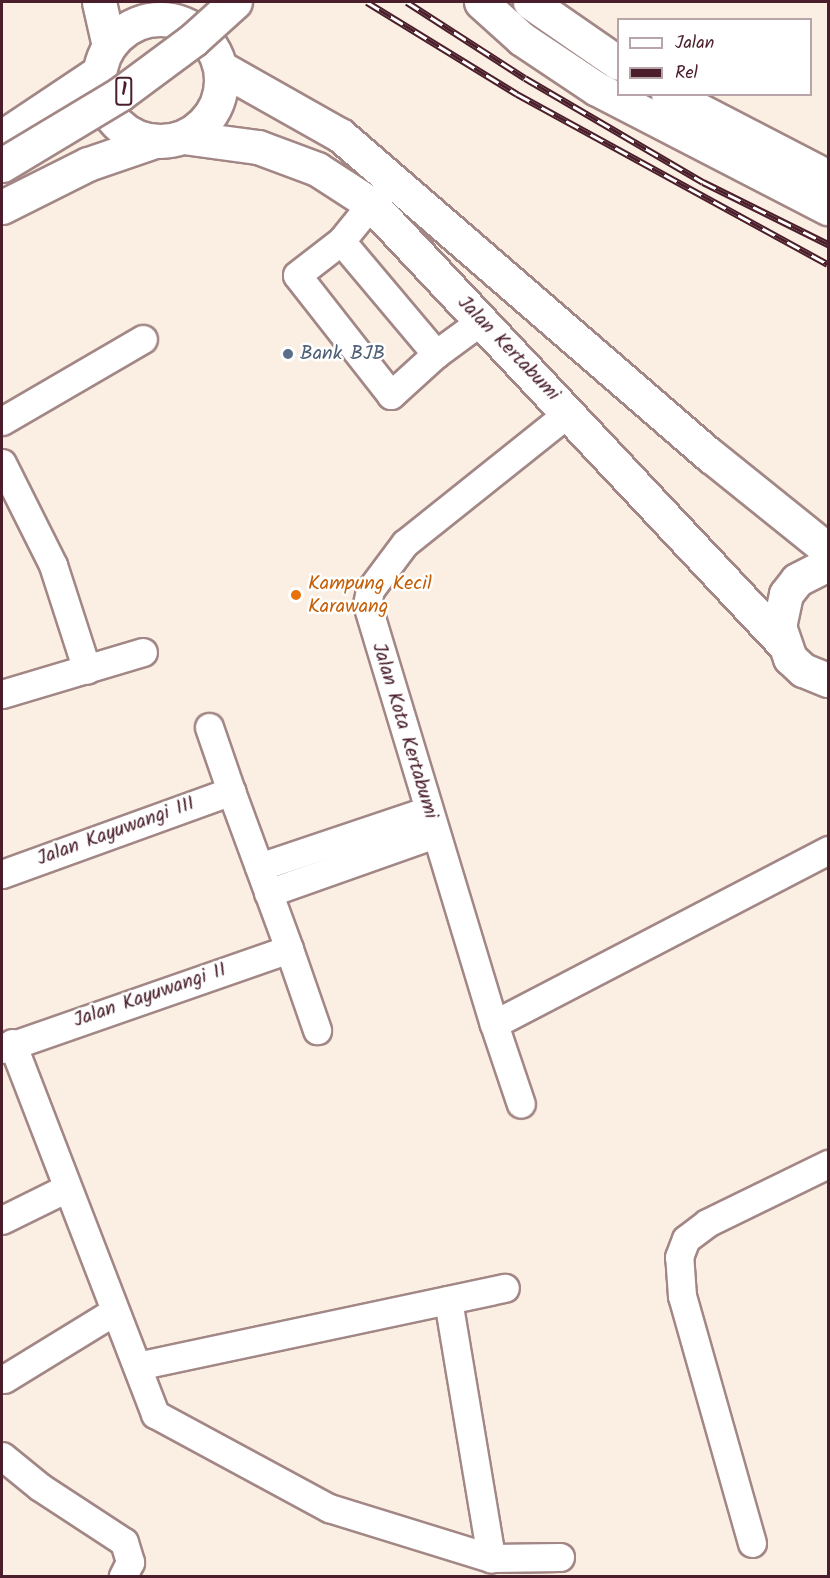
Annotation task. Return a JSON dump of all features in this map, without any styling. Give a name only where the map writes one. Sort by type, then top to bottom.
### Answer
[{"type":"main road","points":[[99,2],[104,59],[102,100],[117,124],[141,139],[169,139]]},
{"type":"main road","name":"1","points":[[2,165],[120,94],[194,39],[235,2]]},
{"type":"main road","points":[[481,2],[522,39],[597,89],[828,208]]},
{"type":"main road","points":[[530,2],[617,62]]},
{"type":"main road","points":[[2,137],[104,59],[130,27],[144,21],[165,20],[177,13],[208,42],[221,68],[220,96],[215,109],[196,130],[88,164],[2,207]]},
{"type":"main road","points":[[221,68],[340,135],[711,456],[828,550]]},
{"type":"main road","points":[[672,96],[828,177]]},
{"type":"main road","name":"Jalan Kertabumi","points":[[169,139],[258,147],[317,169],[371,204],[783,643],[790,658],[825,685]]},
{"type":"main road","points":[[2,192],[2,201]]},
{"type":"main road","points":[[783,643],[779,626],[786,594],[810,570],[828,564]]},
{"type":"street","points":[[371,204],[341,241],[297,275],[391,395],[436,354],[481,321]]},
{"type":"street","points":[[341,241],[436,354]]},
{"type":"street","points":[[2,421],[143,339]]},
{"type":"street","name":"Jalan Kota Kertabumi","points":[[521,1104],[379,655],[367,604],[370,590],[405,543],[568,413]]},
{"type":"street","points":[[2,463],[53,565],[87,669]]},
{"type":"street","points":[[2,694],[143,652]]},
{"type":"street","points":[[209,727],[316,1030]]},
{"type":"street","name":"Jalan Kayuwangi III","points":[[2,874],[231,791]]},
{"type":"street","points":[[259,867],[431,822]]},
{"type":"street","points":[[268,893],[431,822]]},
{"type":"street","points":[[494,1024],[828,850]]},
{"type":"street","name":"Jalan Kayuwangi II","points":[[7,1046],[289,950]]},
{"type":"street","points":[[7,1046],[67,1188],[156,1414],[329,1508],[491,1558],[560,1557]]},
{"type":"street","points":[[752,1543],[681,1296],[679,1257],[686,1239],[707,1223],[828,1164]]},
{"type":"street","points":[[2,1220],[67,1188]]},
{"type":"street","points":[[137,1366],[505,1288]]},
{"type":"street","points":[[448,1300],[491,1558]]},
{"type":"street","points":[[4,1379],[115,1311]]},
{"type":"street","points":[[2,1456],[40,1487],[124,1542],[130,1562],[123,1576]]},
{"type":"railway","points":[[367,2],[517,94],[828,264]]},
{"type":"railway","points":[[407,2],[525,78],[703,182],[828,244]]},
{"type":"place","name":"Bank BJB","points":[[288,354]]},
{"type":"place","name":"Kampung Kecil Karawang","points":[[296,595]]}]
